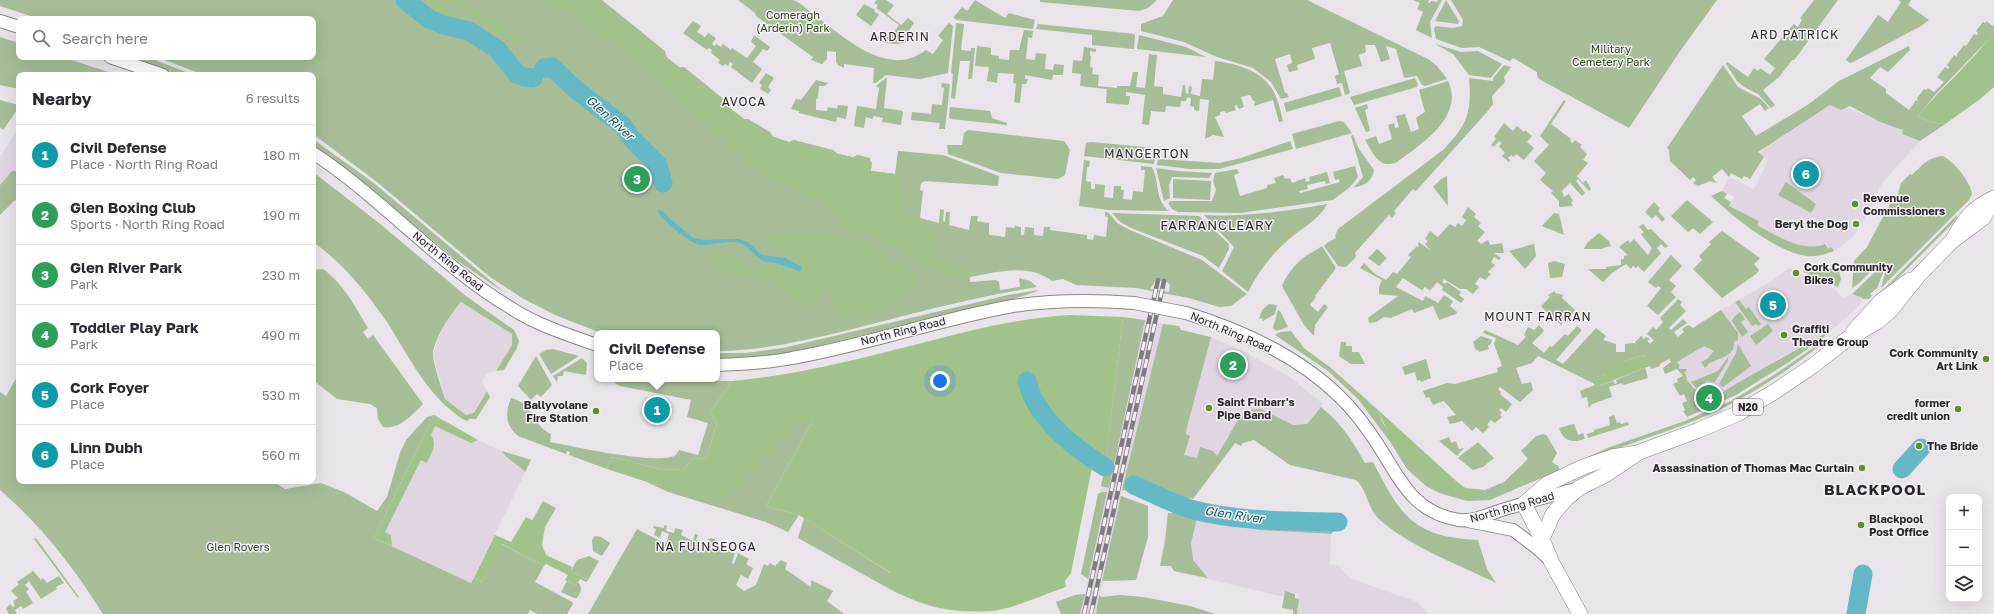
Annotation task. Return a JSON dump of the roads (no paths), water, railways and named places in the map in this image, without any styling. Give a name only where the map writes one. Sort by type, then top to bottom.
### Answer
[{"type":"highway","name":"N20","points":[[1524,504],[1547,484],[1584,467],[1612,457],[1637,453],[1699,430],[1736,414],[1804,372],[1847,339],[1877,322],[1890,311],[1918,276],[1952,241],[1963,222],[1974,209],[1994,199]]},
{"type":"highway","name":"N20","points":[[1542,539],[1553,514],[1559,506],[1579,488],[1618,467],[1637,453]]},
{"type":"highway","points":[[1524,504],[1542,539],[1551,561],[1576,608]]},
{"type":"main road","points":[[0,21],[16,27]]},
{"type":"main road","points":[[119,60],[154,72]]},
{"type":"main road","name":"North Ring Road","points":[[316,155],[344,175],[453,267],[492,296],[540,324],[594,344]]},
{"type":"main road","name":"North Ring Road","points":[[720,365],[746,364],[792,358],[1014,306],[1069,301],[1134,303],[1186,313],[1215,323],[1265,344],[1313,374],[1339,395],[1360,419],[1381,449],[1395,476],[1409,494],[1439,514],[1465,520],[1579,488]]},
{"type":"main road","points":[[1465,520],[1513,530],[1537,548],[1551,561]]},
{"type":"water","points":[[657,210],[663,211],[669,218],[692,237],[703,240],[739,239],[748,242],[762,255],[785,258],[802,267],[800,272],[779,264],[764,261],[743,244],[736,242],[702,245],[697,244],[684,237],[664,220]]},
{"type":"waterway","name":"Glen River","points":[[405,0],[429,19],[444,25],[469,31],[497,49],[517,74],[533,78]]},
{"type":"waterway","name":"Glen River","points":[[544,68],[552,67],[574,88],[622,125],[633,140],[658,165],[663,183]]},
{"type":"waterway","name":"Glen River","points":[[1027,381],[1032,395],[1047,420],[1081,451],[1105,467]]},
{"type":"waterway","points":[[1902,469],[1921,448]]},
{"type":"waterway","name":"Glen River","points":[[1134,485],[1183,507],[1208,513],[1245,519],[1338,522]]},
{"type":"waterway","points":[[1856,614],[1863,574]]},
{"type":"railway","points":[[1084,614],[1158,280]]},
{"type":"railway","points":[[1091,614],[1164,281]]},
{"type":"place","name":"Linn Dubh","points":[[1806,174]]},
{"type":"place","name":"Glen River Park","points":[[637,179]]},
{"type":"place","name":"Revenue Commissioners","points":[[1855,204]]},
{"type":"place","name":"Beryl the Dog","points":[[1856,224]]},
{"type":"place","name":"Cork Community Bikes","points":[[1796,273]]},
{"type":"place","name":"Cork Foyer","points":[[1773,305]]},
{"type":"place","name":"Graffiti Theatre Group","points":[[1784,335]]},
{"type":"place","name":"Cork Community Art Link","points":[[1986,359]]},
{"type":"place","name":"Glen Boxing Club","points":[[1233,365]]},
{"type":"place","name":"Toddler Play Park","points":[[1709,398]]},
{"type":"place","name":"Saint Finbarr's Pipe Band","points":[[1209,408]]},
{"type":"place","name":"former credit union","points":[[1958,409]]},
{"type":"place","name":"Civil Defense","points":[[657,410]]},
{"type":"place","name":"Ballyvolane Fire Station","points":[[596,411]]},
{"type":"place","name":"The Bride","points":[[1919,446]]},
{"type":"place","name":"Assassination of Thomas Mac Curtain","points":[[1862,468]]},
{"type":"place","name":"Blackpool Post Office","points":[[1861,525]]},
{"type":"district","name":"ARD PATRICK","points":[[1795,35]]},
{"type":"district","name":"ARDERIN","points":[[900,37]]},
{"type":"district","name":"AVOCA","points":[[744,102]]},
{"type":"district","name":"MANGERTON","points":[[1147,154]]},
{"type":"district","name":"FARRANCLEARY","points":[[1217,225]]},
{"type":"district","name":"MOUNT FARRAN","points":[[1538,317]]},
{"type":"district","name":"BLACKPOOL","points":[[1875,490]]},
{"type":"district","name":"NA FUINSEOGA","points":[[706,547]]},
{"type":"park label","name":"Comeragh (Arderin) Park","points":[[793,21]]},
{"type":"park label","name":"Military Cemetery Park","points":[[1611,55]]},
{"type":"park label","name":"Glen Rovers","points":[[238,547]]}]
